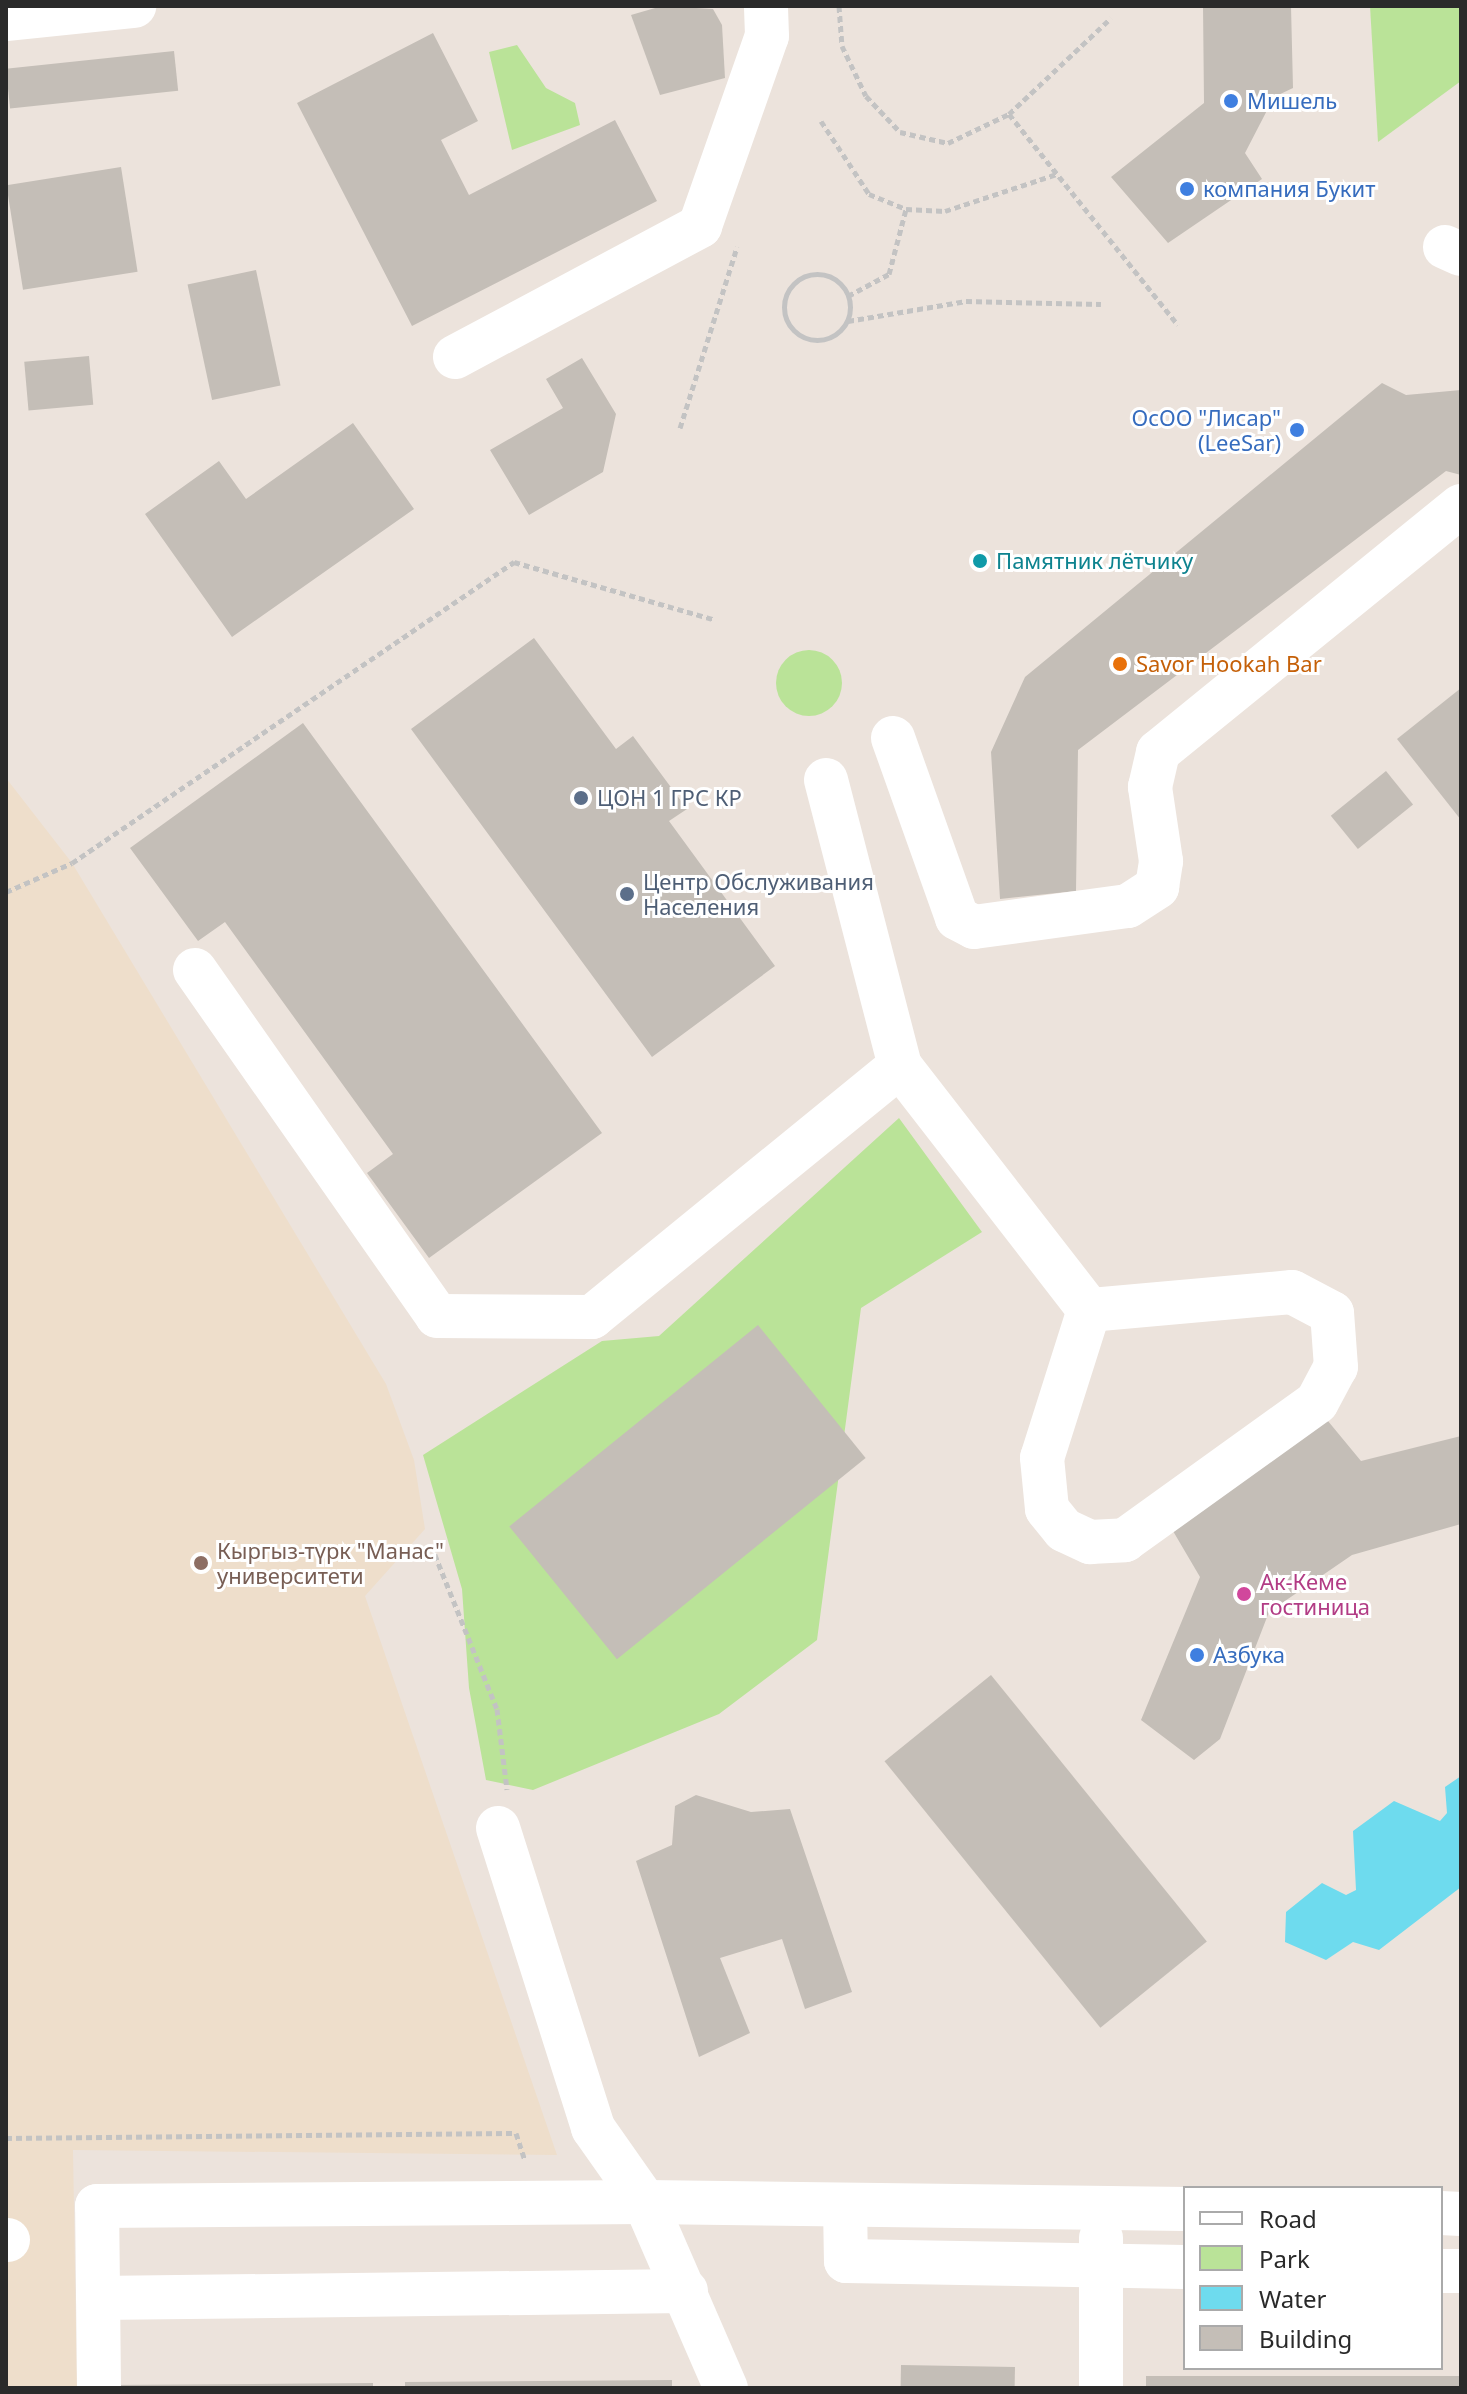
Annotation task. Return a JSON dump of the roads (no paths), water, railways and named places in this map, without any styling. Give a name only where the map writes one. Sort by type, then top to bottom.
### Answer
[{"type":"street","points":[[11,15],[134,6]]},
{"type":"street","points":[[455,357],[700,226],[767,36],[766,6]]},
{"type":"street","points":[[893,738],[957,918],[974,927],[1128,906],[1157,887],[1161,861],[1150,787],[1158,752],[1461,506]]},
{"type":"street","points":[[826,780],[900,1066],[1089,1310]]},
{"type":"street","points":[[195,970],[437,1316],[592,1317],[900,1066]]},
{"type":"street","points":[[1292,1292],[1332,1313],[1336,1367],[1317,1402],[1125,1540],[1090,1542],[1064,1530],[1039,1485],[1089,1310],[1292,1292]]},
{"type":"street","points":[[498,1828],[593,2128],[645,2202],[726,2388]]},
{"type":"street","points":[[99,2388],[97,2206],[645,2202],[1183,2209]]},
{"type":"street","points":[[845,2206],[846,2261],[1183,2267]]},
{"type":"street","points":[[1100,2208],[1101,2388]]},
{"type":"street","points":[[98,2298],[686,2291]]},
{"type":"water","points":[[1461,1776],[1461,1887],[1379,1950],[1353,1942],[1326,1960],[1285,1942],[1286,1912],[1322,1883],[1346,1895],[1356,1890],[1353,1831],[1394,1801],[1440,1821],[1447,1813],[1445,1787]]},
{"type":"place","name":"Мишель","points":[[1231,101]]},
{"type":"place","name":"компания Букит","points":[[1187,189]]},
{"type":"place","name":"ОсОО \"Лисар\" (LeeSar)","points":[[1297,430]]},
{"type":"place","name":"Памятник лётчику","points":[[980,561]]},
{"type":"place","name":"Savor Hookah Bar","points":[[1120,664]]},
{"type":"place","name":"ЦОН 1 ГРС КР","points":[[581,798]]},
{"type":"place","name":"Центр Обслуживания Населения","points":[[627,894]]},
{"type":"place","name":"Кыргыз-түрк \"Манас\" университети","points":[[201,1563]]},
{"type":"place","name":"Ак-Кеме гостиница","points":[[1244,1594]]},
{"type":"place","name":"Азбука","points":[[1197,1655]]}]
